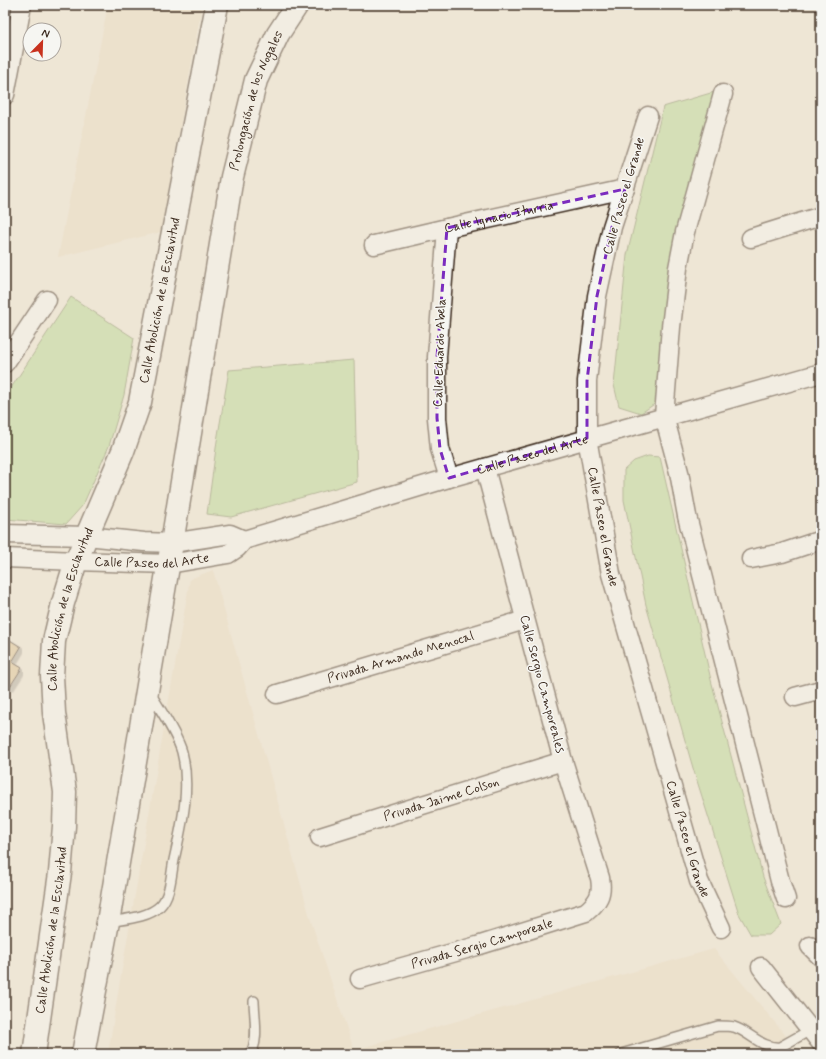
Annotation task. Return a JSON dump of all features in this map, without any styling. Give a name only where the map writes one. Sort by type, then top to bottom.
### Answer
[{"type":"main road","name":"Calle Abolición de la Esclavitud","points":[[34,1054],[60,872],[64,826],[65,792],[54,713],[52,676],[54,641],[63,603],[76,561],[123,452],[140,402],[217,5]]},
{"type":"main road","name":"Prolongación de los Nogales","points":[[172,543],[232,177],[256,80],[278,34],[297,5]]},
{"type":"main road","points":[[83,1054],[108,922],[172,543]]},
{"type":"street","points":[[5,95],[8,66],[22,5]]},
{"type":"street","points":[[723,94],[685,232],[678,268],[671,326],[664,416],[680,472],[687,516],[778,873],[786,899]]},
{"type":"street","name":"Calle Paseo el Grande","points":[[648,116],[612,227],[597,296],[587,381],[587,438],[611,574],[699,881],[721,928]]},
{"type":"street","name":"Calle Ignacio Iturria","points":[[374,245],[625,189]]},
{"type":"street","points":[[751,238],[821,216]]},
{"type":"street","name":"Calle Eduardo Abela","points":[[447,228],[437,357],[437,410],[440,449],[449,478]]},
{"type":"street","points":[[5,363],[13,338],[47,300]]},
{"type":"street","name":"Calle Paseo del Arte","points":[[5,558],[169,564],[228,554],[237,548],[244,540],[587,438],[821,373]]},
{"type":"street","name":"Calle Sergio Camporeales","points":[[486,468],[563,761],[600,878],[602,886],[599,898]]},
{"type":"street","name":"Calle Paseo del Arte","points":[[5,534],[87,536],[144,542],[172,543],[230,534],[244,540]]},
{"type":"street","points":[[751,559],[782,553],[821,540]]},
{"type":"street","name":"Privada Armando Menocal","points":[[278,694],[525,620]]},
{"type":"street","points":[[795,697],[821,690]]},
{"type":"street","name":"Privada Jaime Colson","points":[[320,837],[563,761]]},
{"type":"street","name":"Privada Sergio Camporeale","points":[[360,979],[478,946],[586,912],[595,905],[599,898]]},
{"type":"street","points":[[761,967],[817,1032]]},
{"type":"lane","points":[[108,922],[140,916],[155,910],[161,904],[167,895],[180,836],[187,780],[182,751],[165,718],[147,689]]},
{"type":"lane","points":[[249,1054],[252,1052],[255,1040],[254,1001]]},
{"type":"lane","points":[[621,1054],[718,1026],[733,1026],[773,1048],[780,1047],[817,1032]]},
{"type":"highlighted area","points":[[625,189],[612,227],[597,296],[587,381],[587,438],[449,478],[440,449],[437,418],[437,357],[447,228]]},
{"type":"shaded area","points":[[108,5],[202,5],[161,232],[58,257]]},
{"type":"shaded area","points":[[213,570],[311,921],[354,1050],[714,949],[801,1054],[108,1054],[190,579]]},
{"type":"green space","points":[[721,90],[659,401],[641,413],[619,406],[614,385],[627,255],[663,107]]},
{"type":"green space","points":[[71,297],[134,338],[124,395],[109,446],[83,505],[66,524],[5,519],[5,397]]},
{"type":"green space","points":[[354,360],[357,482],[231,517],[207,514],[229,370]]},
{"type":"green space","points":[[648,456],[660,457],[711,680],[763,877],[781,924],[769,935],[751,935],[739,914],[693,768],[646,605],[624,500],[624,470],[634,461]]},
{"type":"building","points":[[5,637],[21,647],[12,662],[22,668],[9,688],[5,686]]}]
